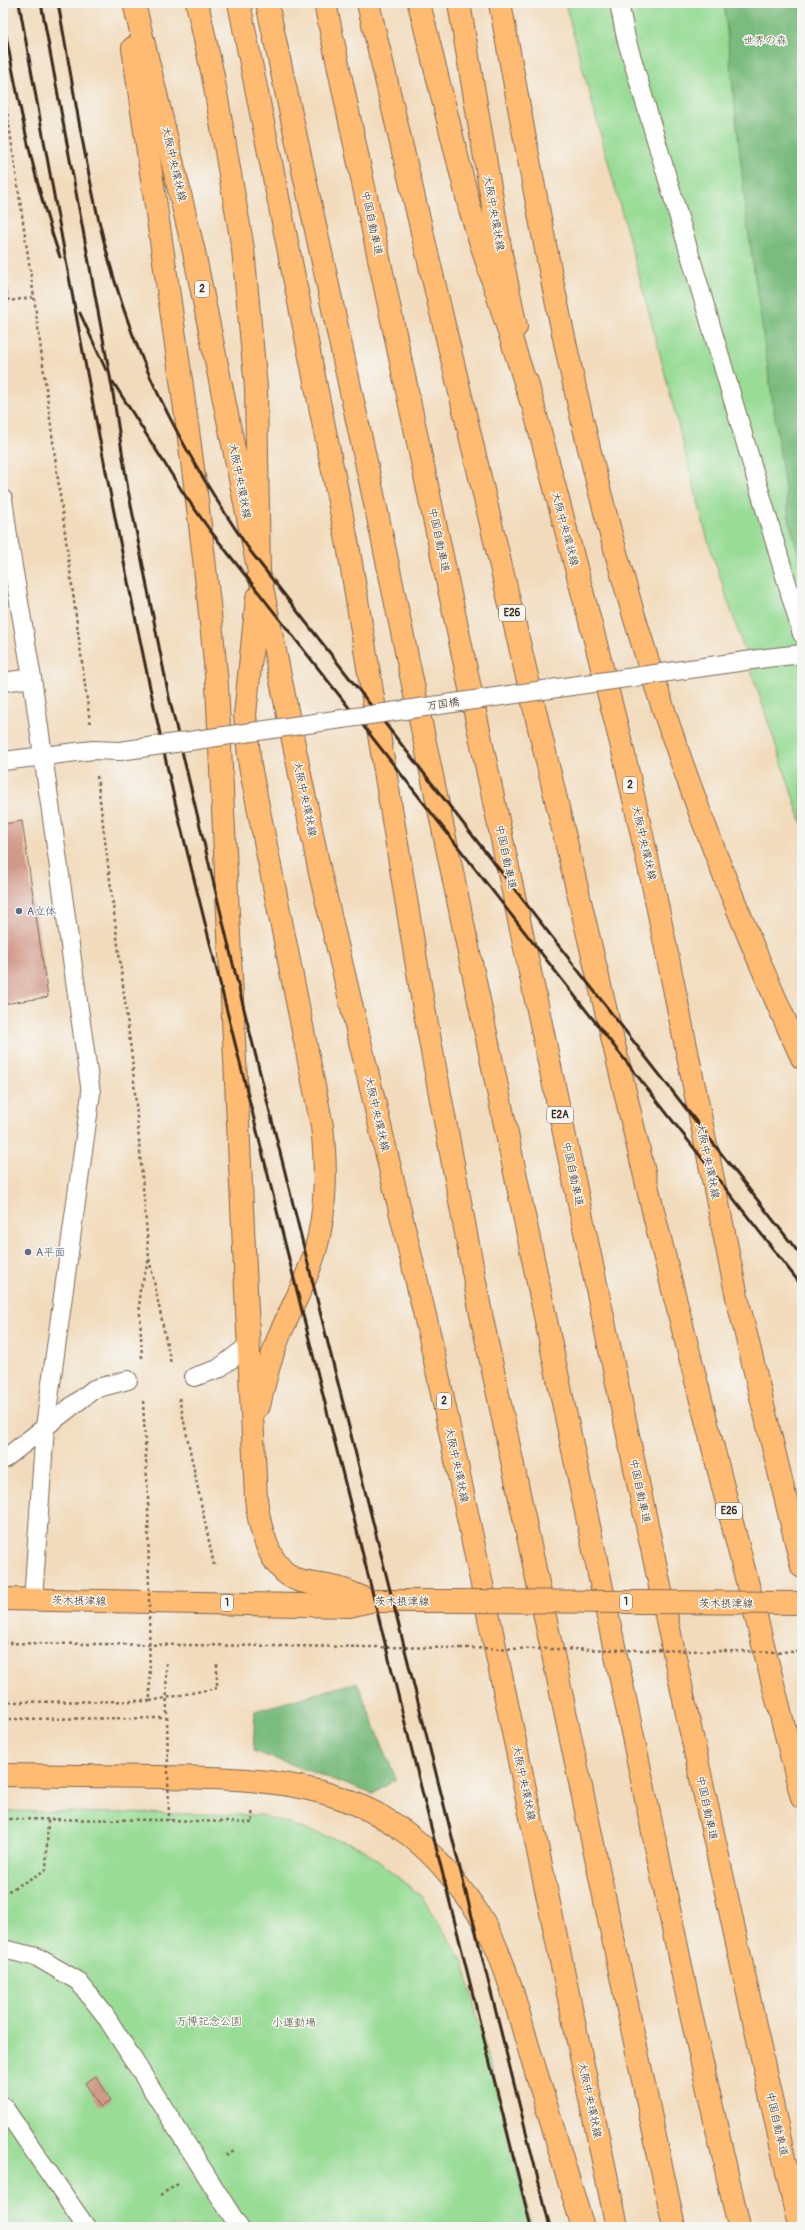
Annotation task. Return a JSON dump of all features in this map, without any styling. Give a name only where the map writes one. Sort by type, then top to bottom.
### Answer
[{"type":"main road","points":[[126,3],[199,516],[212,624],[217,685],[256,1498],[260,1527],[270,1550],[281,1568],[296,1580],[335,1587],[370,1601]]},
{"type":"main road","name":"大阪中央環状線","points":[[134,3],[194,252],[320,873],[430,1337],[617,2227]]},
{"type":"main road","points":[[197,3],[213,76],[243,249],[256,388],[259,577],[245,715],[250,766],[322,1126],[325,1160],[324,1200],[312,1260],[279,1338],[266,1375],[253,1436]]},
{"type":"main road","points":[[239,3],[349,552],[423,1003],[481,1314],[674,2227]]},
{"type":"main road","points":[[267,3],[378,516],[691,2014],[739,2227]]},
{"type":"main road","name":"中国自動車道","points":[[325,3],[687,1714],[799,2227]]},
{"type":"main road","name":"E26","points":[[368,3],[656,1223],[802,1798]]},
{"type":"main road","points":[[419,3],[470,209],[531,401]]},
{"type":"main road","name":"大阪中央環状線","points":[[459,3],[502,259],[531,401],[624,755],[652,880],[736,1297],[802,1567]]},
{"type":"main road","points":[[500,3],[529,162],[564,333],[589,449],[618,562],[663,708],[698,809],[743,925],[802,1058]]},
{"type":"main road","name":"茨木摂津線","points":[[3,1599],[349,1606],[370,1601],[802,1604]]},
{"type":"main road","points":[[3,1775],[237,1778],[285,1783],[321,1791],[360,1805],[395,1824],[422,1844],[470,1901],[489,1932],[511,1986],[583,2227]]},
{"type":"lane","points":[[619,3],[629,46],[802,634]]},
{"type":"lane","points":[[3,499],[6,544],[32,678],[44,755],[91,1094],[45,1427],[33,1600]]},
{"type":"lane","name":"万国橋","points":[[3,761],[94,750],[120,751],[802,654]]},
{"type":"lane","points":[[3,682],[32,678]]},
{"type":"lane","points":[[194,1377],[218,1369],[248,1346]]},
{"type":"lane","points":[[3,1460],[94,1389],[128,1380]]},
{"type":"lane","points":[[3,1949],[37,1957],[78,1981],[105,2015],[239,2227]]},
{"type":"lane","points":[[3,2106],[86,2227]]},
{"type":"path","points":[[3,84],[34,297],[94,750],[132,1058],[149,1258],[172,1366]]},
{"type":"path","points":[[3,281],[9,301],[34,297]]},
{"type":"path","points":[[178,1396],[214,1565]]},
{"type":"path","points":[[148,1499],[150,1701]]},
{"type":"path","points":[[3,1643],[802,1652]]},
{"type":"path","points":[[166,1663],[169,1820]]},
{"type":"path","points":[[3,1702],[150,1701],[217,1688],[217,1664]]},
{"type":"path","points":[[3,1719],[166,1718]]},
{"type":"path","points":[[3,1819],[169,1820],[253,1823],[252,1808]]},
{"type":"path","points":[[3,1894],[46,1870],[48,1819]]},
{"type":"green space","points":[[565,3],[802,3],[802,824],[708,541],[652,324]]},
{"type":"green space","name":"世界の森","points":[[724,3],[802,3],[802,566],[790,524],[747,222]]},
{"type":"green space","points":[[357,1682],[396,1779],[373,1794],[253,1751],[255,1711]]},
{"type":"green space","name":"万博記念公園","points":[[3,1811],[261,1815],[362,1848],[421,1896],[463,1961],[532,2227],[3,2227]]},
{"type":"building","name":"A立体","points":[[22,821],[48,997],[3,1004],[3,824]]},
{"type":"building","points":[[96,2076],[111,2101],[100,2107],[85,2083]]},
{"type":"railway","points":[[19,3],[114,511],[134,613],[178,815],[531,2227]]},
{"type":"railway","points":[[41,3],[112,387],[128,490],[169,697],[240,993],[550,2227]]},
{"type":"railway","points":[[58,3],[91,183],[112,272],[126,315],[153,384],[205,482],[251,552],[802,1257]]},
{"type":"railway","points":[[3,20],[34,169],[50,228],[60,257]]},
{"type":"railway","points":[[80,313],[106,370]]},
{"type":"railway","points":[[113,382],[184,494],[209,529],[802,1286]]},
{"type":"place","name":"A立体","points":[[19,911]]},
{"type":"place","name":"A平面","points":[[28,1252]]},
{"type":"park label","name":"小運動場","points":[[294,2022]]}]
